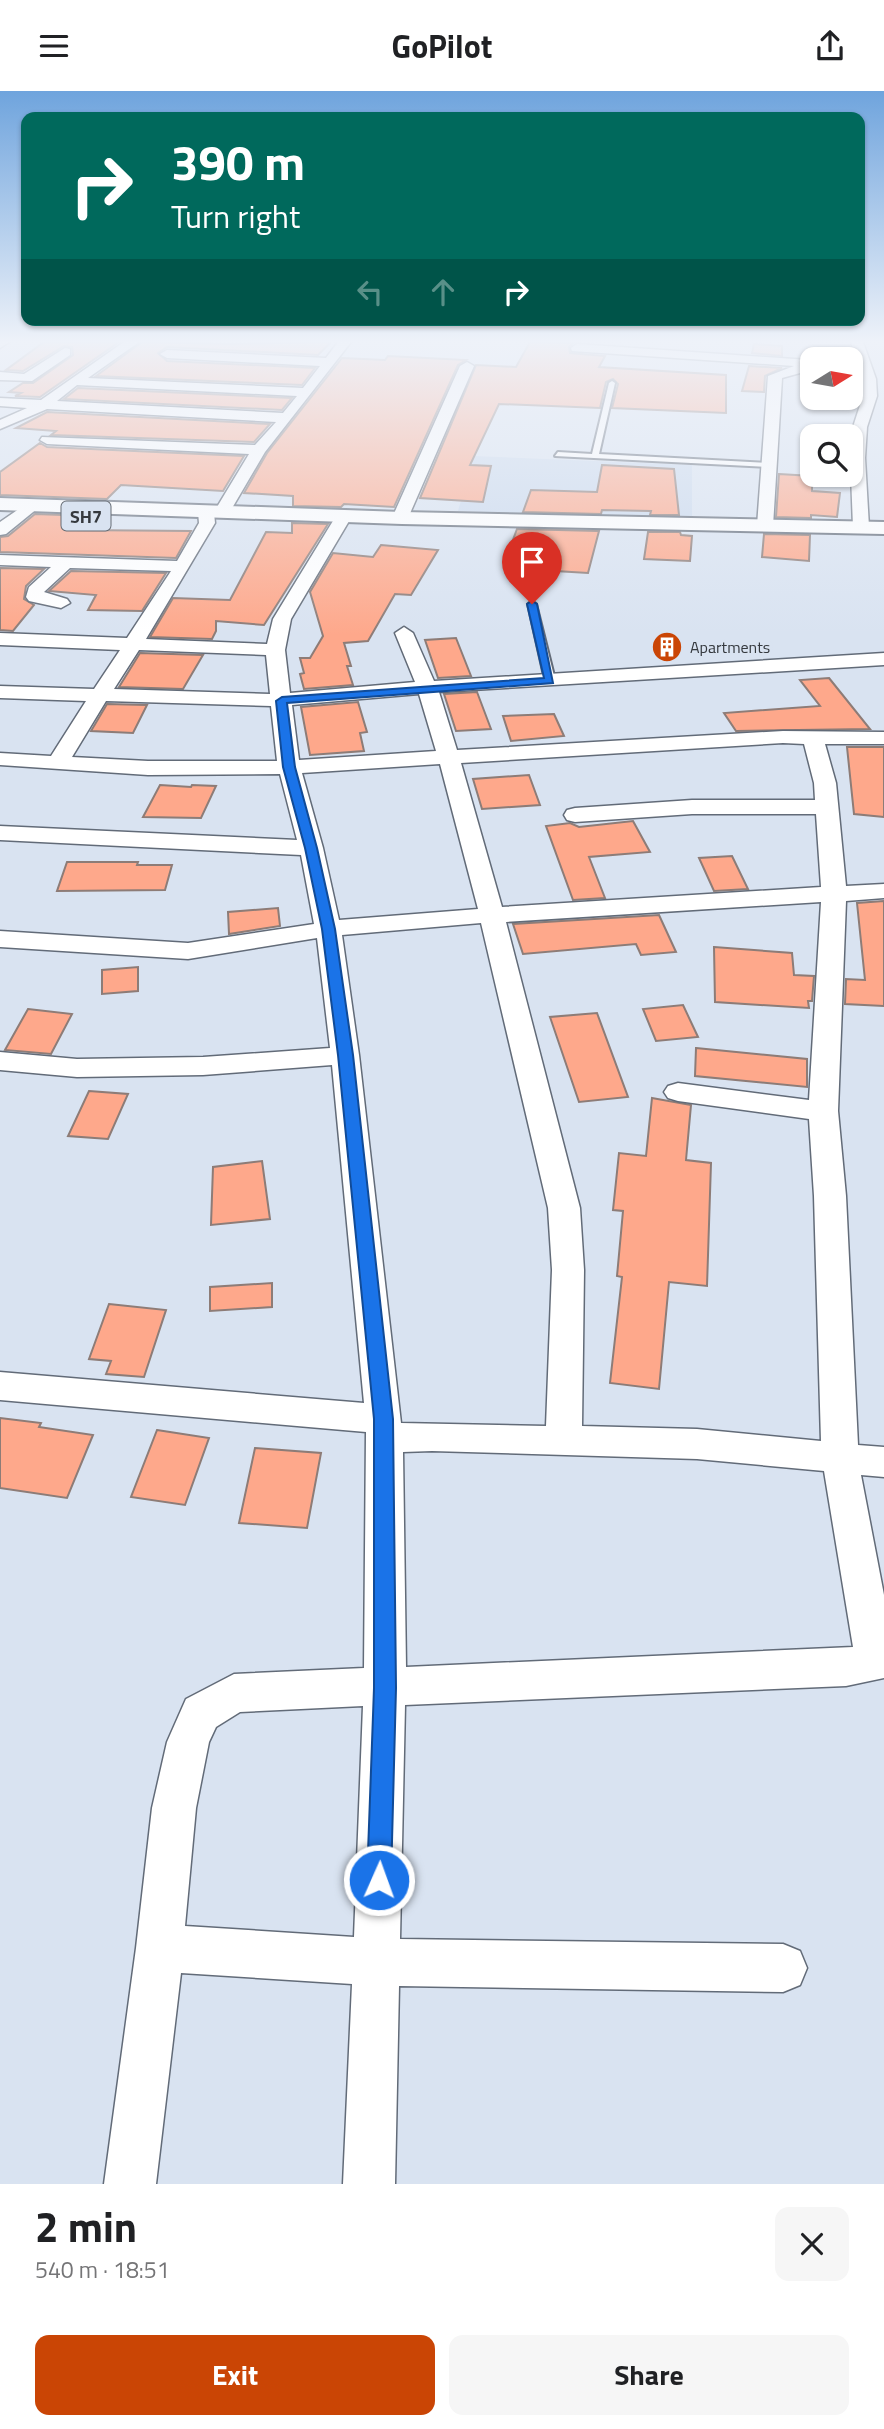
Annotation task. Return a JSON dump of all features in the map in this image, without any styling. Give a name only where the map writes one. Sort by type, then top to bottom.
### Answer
[{"type":"main road","name":"SH7","points":[[0,504],[18,511],[119,517],[171,511],[884,528]]},
{"type":"street","points":[[59,761],[97,696],[134,646],[214,512],[268,440]]},
{"type":"street","points":[[400,518],[435,440]]},
{"type":"street","points":[[765,526],[770,440]]},
{"type":"street","points":[[859,440],[857,458],[861,527]]},
{"type":"street","points":[[41,441],[259,450]]},
{"type":"street","points":[[0,530],[18,511]]},
{"type":"street","points":[[344,516],[282,619],[275,650],[289,767],[311,848],[328,929],[345,1055],[384,1428],[385,1688],[369,2184]]},
{"type":"street","points":[[0,560],[183,566]]},
{"type":"street","points":[[61,603],[35,597],[35,591],[65,563]]},
{"type":"street","points":[[404,633],[428,687],[448,755],[492,915],[564,1208],[568,1270],[564,1441]]},
{"type":"street","points":[[0,639],[275,650]]},
{"type":"street","points":[[0,692],[282,701],[428,687],[884,659]]},
{"type":"street","points":[[130,2184],[160,1948],[174,1808],[188,1742],[201,1713],[234,1693],[846,1667],[880,1661],[840,1458],[830,1196],[822,1111],[834,892],[825,783],[813,738]]},
{"type":"street","points":[[0,759],[148,768],[289,767],[448,755],[813,738],[884,738]]},
{"type":"street","points":[[575,815],[692,807],[827,807]]},
{"type":"street","points":[[0,832],[311,848]]},
{"type":"street","points":[[0,939],[188,951],[328,929],[492,915],[884,891]]},
{"type":"street","points":[[0,1061],[77,1068],[203,1066],[345,1055]]},
{"type":"street","points":[[678,1092],[822,1111]]},
{"type":"street","points":[[0,1385],[384,1428],[432,1437],[697,1444],[884,1462]]},
{"type":"street","points":[[160,1948],[376,1962],[783,1968]]},
{"type":"lane","points":[[594,457],[598,440]]},
{"type":"lane","points":[[558,454],[768,465]]},
{"type":"lane","points":[[532,604],[550,680]]},
{"type":"shaded area","points":[[474,456],[692,465],[692,521],[458,511]]},
{"type":"building","points":[[187,440],[256,440],[254,442]]},
{"type":"building","points":[[278,440],[424,440],[394,507],[344,504],[341,507],[293,506],[293,496],[244,493]]},
{"type":"building","points":[[445,440],[482,440],[470,465],[491,466],[483,502],[420,498]]},
{"type":"building","points":[[40,443],[47,447],[244,456],[223,491],[121,485],[107,499],[0,495],[0,472]]},
{"type":"building","points":[[602,465],[674,469],[679,515],[650,515],[651,511],[602,510],[601,514],[523,512],[531,490],[597,492]]},
{"type":"building","points":[[779,474],[800,475],[800,487],[812,487],[812,491],[840,493],[837,517],[776,517]]},
{"type":"building","points":[[35,514],[91,516],[76,530],[191,531],[176,558],[0,552],[0,537],[8,536]]},
{"type":"building","points":[[292,523],[328,524],[264,625],[216,621],[216,631],[212,639],[150,637],[173,598],[230,600],[266,532],[292,533]]},
{"type":"building","points":[[517,529],[599,531],[588,573],[539,570],[544,555],[508,553]]},
{"type":"building","points":[[648,532],[680,532],[681,535],[692,536],[690,561],[644,559]]},
{"type":"building","points":[[764,534],[810,535],[809,561],[762,557]]},
{"type":"building","points":[[381,545],[438,550],[411,595],[395,594],[368,641],[344,643],[353,685],[304,689],[300,658],[310,658],[323,636],[310,592],[333,553],[373,557]]},
{"type":"building","points":[[0,568],[44,569],[26,586],[24,599],[34,605],[13,631],[0,630]]},
{"type":"building","points":[[71,571],[166,573],[142,611],[88,610],[96,595],[49,591]]},
{"type":"building","points":[[456,638],[471,676],[438,678],[425,640]]},
{"type":"building","points":[[140,653],[203,655],[183,689],[119,687]]},
{"type":"building","points":[[829,678],[870,729],[736,731],[724,713],[820,706],[800,680]]},
{"type":"building","points":[[477,692],[491,729],[456,731],[444,694]]},
{"type":"building","points":[[358,702],[367,732],[360,733],[364,751],[310,755],[301,707]]},
{"type":"building","points":[[107,704],[147,705],[133,733],[91,731]]},
{"type":"building","points":[[554,714],[564,736],[511,741],[503,716]]},
{"type":"building","points":[[847,747],[884,747],[884,817],[854,814]]},
{"type":"building","points":[[529,775],[540,805],[482,809],[473,779]]},
{"type":"building","points":[[160,785],[216,786],[201,818],[143,817]]},
{"type":"building","points":[[633,821],[650,852],[589,857],[605,898],[573,900],[546,826],[570,823],[579,827]]},
{"type":"building","points":[[732,856],[748,889],[714,891],[699,858]]},
{"type":"building","points":[[67,862],[172,865],[165,890],[57,891]]},
{"type":"building","points":[[884,901],[884,1006],[845,1004],[846,979],[865,980],[857,903]]},
{"type":"building","points":[[278,908],[280,926],[229,934],[228,912]]},
{"type":"building","points":[[659,915],[676,952],[641,955],[636,944],[523,954],[513,924]]},
{"type":"building","points":[[714,947],[792,953],[794,975],[814,976],[809,1008],[715,1002]]},
{"type":"building","points":[[138,967],[138,991],[102,994],[102,970]]},
{"type":"building","points":[[683,1005],[698,1037],[656,1041],[643,1009]]},
{"type":"building","points":[[28,1009],[72,1014],[51,1054],[5,1050]]},
{"type":"building","points":[[597,1013],[628,1097],[579,1102],[550,1017]]},
{"type":"building","points":[[696,1048],[807,1059],[807,1087],[695,1076]]},
{"type":"building","points":[[89,1091],[128,1094],[108,1139],[68,1136]]},
{"type":"building","points":[[652,1098],[691,1105],[686,1160],[711,1163],[707,1286],[669,1282],[659,1389],[610,1383],[622,1277],[617,1276],[623,1211],[613,1210],[619,1153],[646,1156]]},
{"type":"building","points":[[262,1161],[270,1219],[211,1225],[213,1167]]},
{"type":"building","points":[[272,1283],[272,1307],[210,1311],[210,1287]]},
{"type":"building","points":[[109,1304],[166,1310],[144,1377],[106,1374],[111,1361],[89,1359]]},
{"type":"building","points":[[0,1418],[41,1423],[39,1427],[93,1435],[67,1498],[0,1488]]},
{"type":"building","points":[[157,1430],[209,1438],[185,1505],[131,1497]]},
{"type":"building","points":[[255,1448],[321,1453],[307,1528],[239,1523]]},
{"type":"place","name":"Apartments","points":[[667,647]]},
{"type":"route","points":[[379,1880],[385,1688],[385,1438],[345,1055],[328,929],[311,848],[289,767],[282,701],[428,687],[550,680],[532,604]]}]
